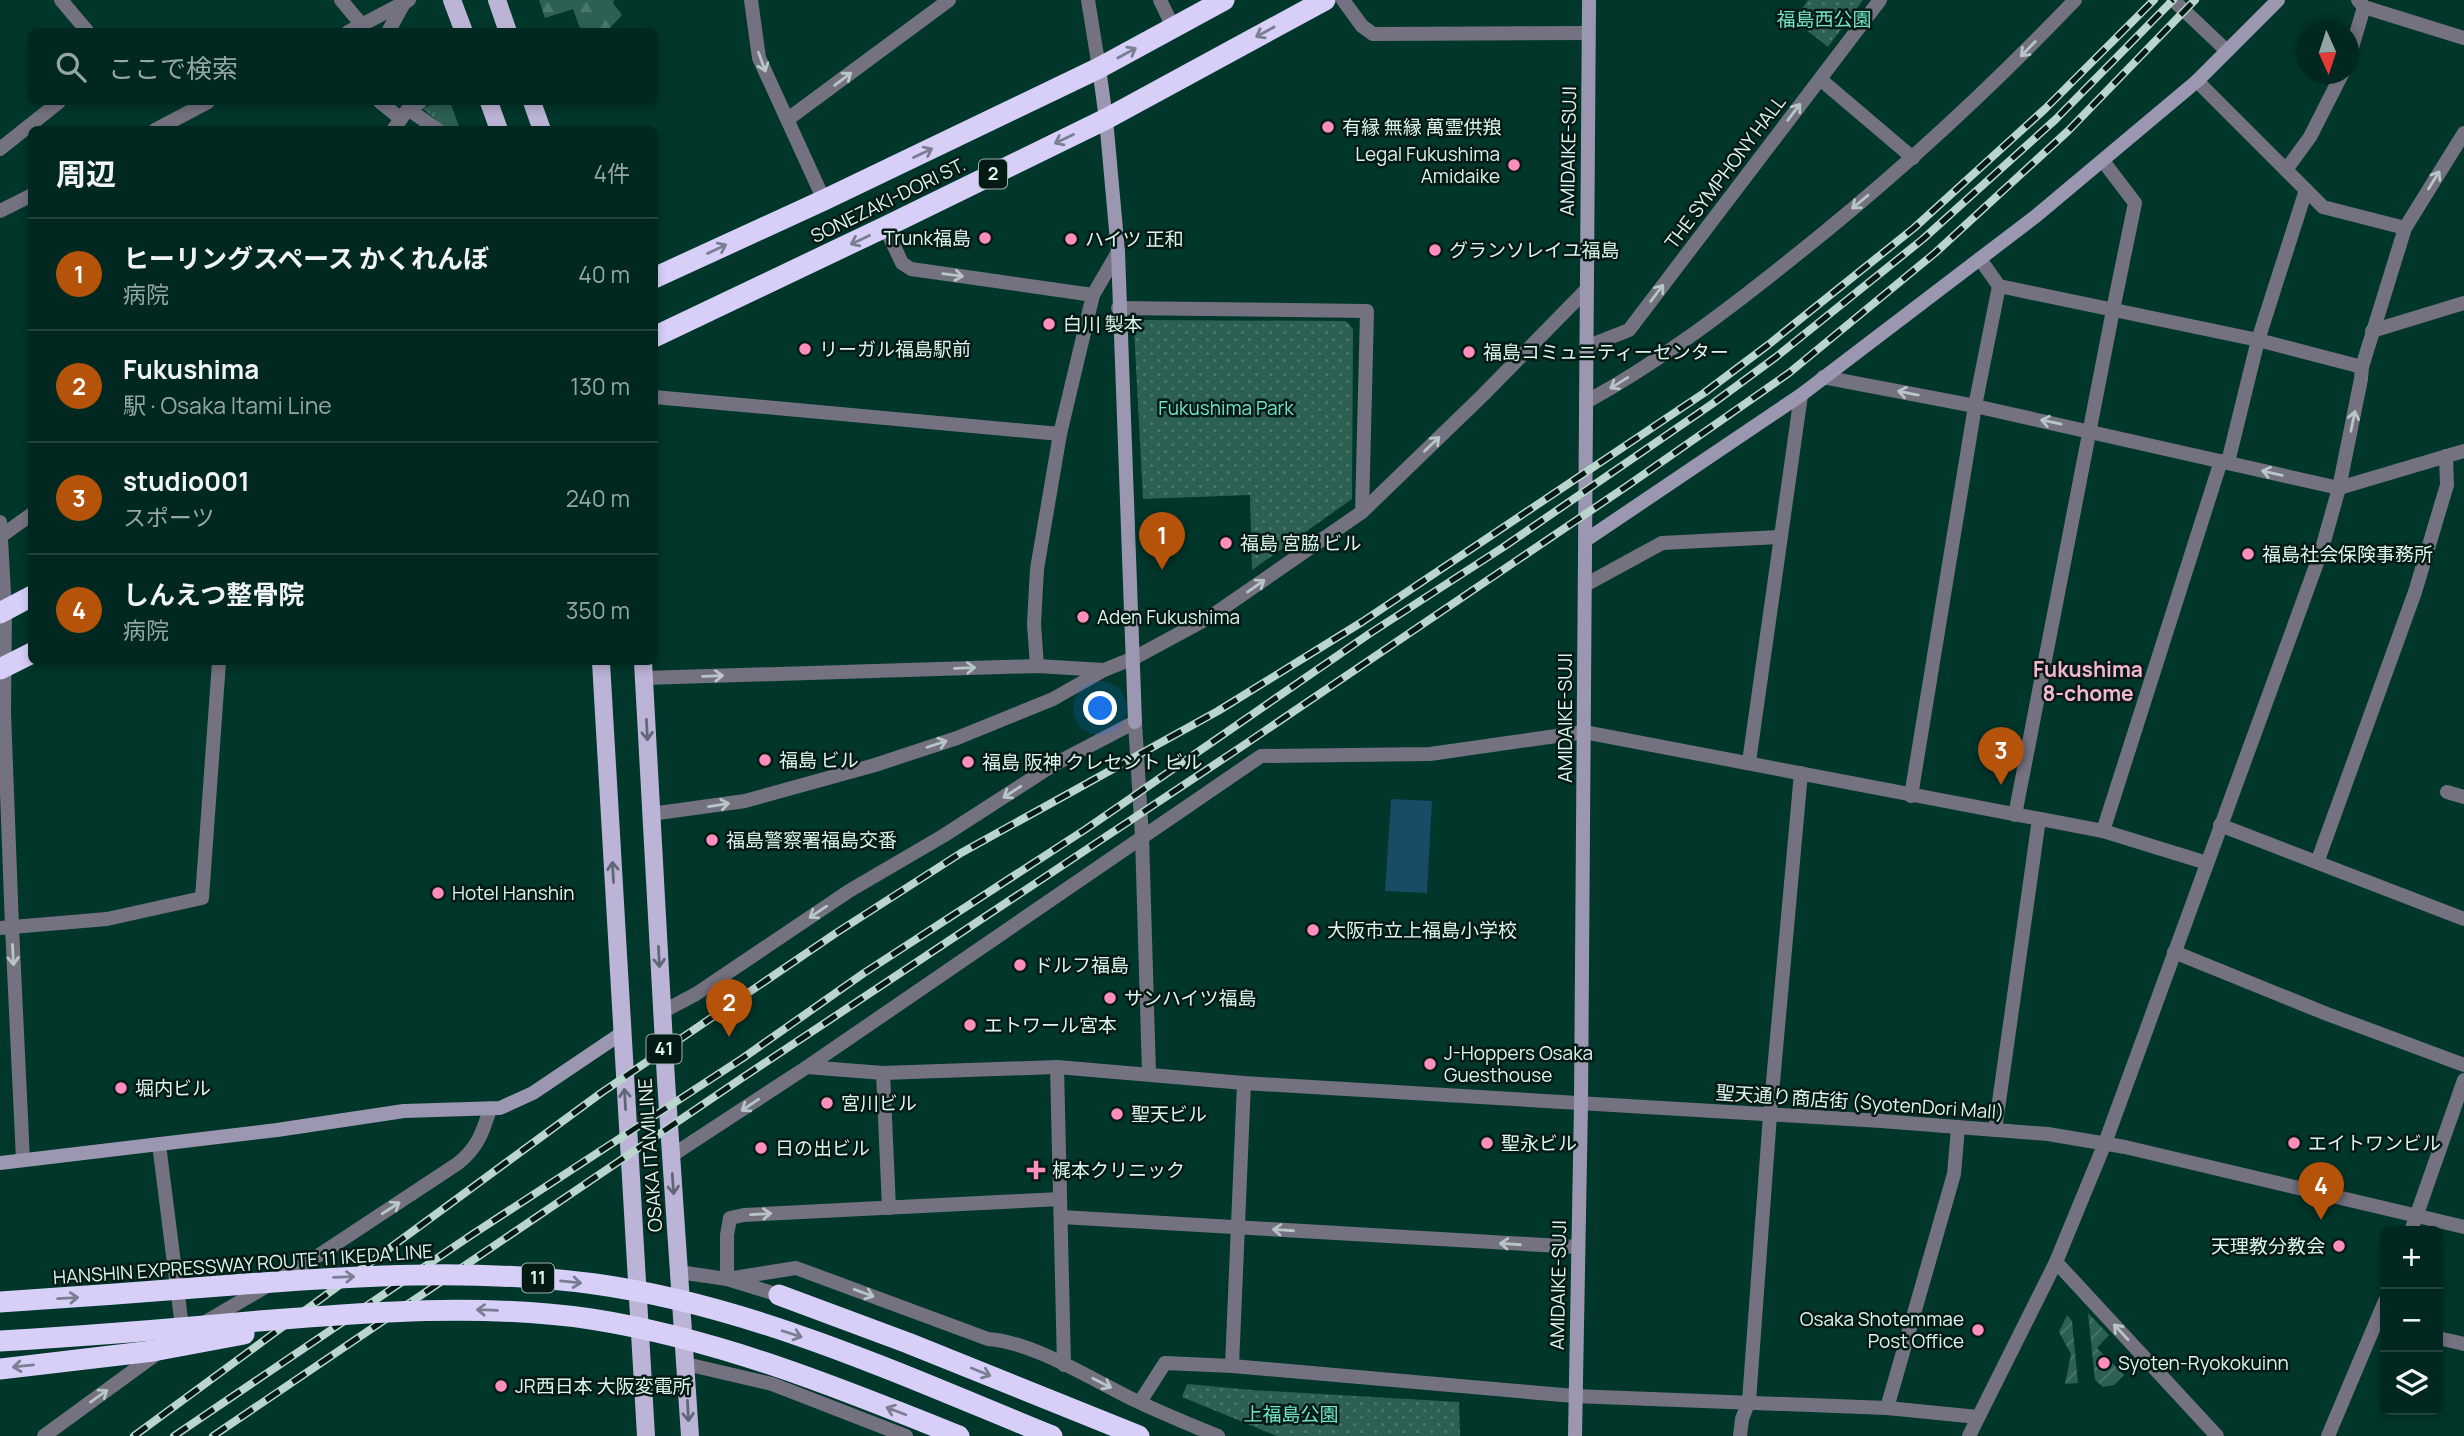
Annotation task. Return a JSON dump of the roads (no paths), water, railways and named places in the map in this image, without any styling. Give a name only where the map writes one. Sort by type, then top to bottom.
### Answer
[{"type":"highway","name":"SONEZAKI-DORI ST.","points":[[658,276],[1099,68],[1224,0]]},
{"type":"highway","name":"SONEZAKI-DORI ST.","points":[[658,335],[1106,119],[1325,0]]},
{"type":"highway","points":[[2,612],[28,598]]},
{"type":"highway","points":[[2,668],[28,655]]},
{"type":"highway","name":"HANSHIN EXPRESSWAY ROUTE 11 IKEDA LINE","points":[[0,1302],[364,1276],[521,1276],[596,1284],[673,1298],[794,1335],[854,1356],[1052,1436]]},
{"type":"highway","points":[[779,1295],[908,1343],[1139,1436]]},
{"type":"highway","name":"11","points":[[0,1341],[104,1335],[331,1315],[439,1309],[516,1311],[603,1322],[664,1334],[747,1356],[820,1381],[959,1436]]},
{"type":"highway","name":"11","points":[[0,1369],[166,1349],[331,1315]]},
{"type":"main road","points":[[452,0],[462,28]]},
{"type":"main road","points":[[497,0],[507,28]]},
{"type":"main road","points":[[490,105],[498,126]]},
{"type":"main road","points":[[533,105],[541,126]]},
{"type":"main road","name":"OSAKA ITAMI LINE","points":[[601,665],[646,1436]]},
{"type":"main road","name":"OSAKA ITAMI LINE","points":[[644,670],[662,1012],[690,1436]]},
{"type":"street","points":[[61,0],[85,28]]},
{"type":"street","points":[[341,0],[362,25]]},
{"type":"street","points":[[751,0],[759,58],[824,200]]},
{"type":"street","points":[[788,120],[949,0]]},
{"type":"street","points":[[807,1067],[883,1073],[1057,1067],[1149,1073],[1142,837],[1118,308],[1118,252],[1106,119],[1088,0]]},
{"type":"street","points":[[1160,0],[1173,27]]},
{"type":"street","points":[[1343,0],[1362,26],[1373,34],[1588,33]]},
{"type":"street","name":"AMIDAIKE-SUJI","points":[[1575,1436],[1581,1104],[1588,0]]},
{"type":"street","name":"THE SYMPHONY HALL","points":[[1586,347],[1629,330],[1880,0]]},
{"type":"street","points":[[1586,402],[1619,384],[1726,311],[1913,158],[2014,64],[2075,0]]},
{"type":"street","points":[[2174,0],[2227,51]]},
{"type":"street","points":[[1586,540],[1801,395],[1980,260],[2197,81],[2278,0]]},
{"type":"street","points":[[356,28],[407,1]]},
{"type":"street","points":[[390,28],[407,1]]},
{"type":"street","points":[[2361,4],[2464,38]]},
{"type":"street","points":[[1820,79],[1913,158]]},
{"type":"street","points":[[2197,81],[2323,207],[2405,228]]},
{"type":"street","points":[[2286,170],[2310,137],[2337,84]]},
{"type":"street","points":[[29,126],[55,105]]},
{"type":"street","points":[[163,126],[202,105]]},
{"type":"street","points":[[386,105],[429,126]]},
{"type":"street","points":[[0,149],[28,127]]},
{"type":"street","points":[[1969,1436],[2056,1262],[2105,1143],[2322,552],[2339,488],[2362,368],[2405,228],[2464,133]]},
{"type":"street","points":[[2015,815],[2135,203],[2103,161]]},
{"type":"street","points":[[2103,831],[2224,461],[2258,340],[2306,190]]},
{"type":"street","points":[[0,211],[28,197]]},
{"type":"street","points":[[886,227],[902,263],[911,269],[1093,295]]},
{"type":"street","points":[[1037,666],[1034,624],[1037,569],[1060,434],[1093,295],[1118,252]]},
{"type":"street","points":[[1980,260],[1999,286],[2258,340],[2362,368]]},
{"type":"street","points":[[1911,796],[1975,406],[1999,286]]},
{"type":"street","points":[[651,814],[745,801],[875,765],[957,738],[1053,699],[1210,617],[1362,512],[1586,290]]},
{"type":"street","points":[[2372,331],[2464,303]]},
{"type":"street","points":[[1118,308],[1367,311],[1362,512]]},
{"type":"street","points":[[1824,377],[1975,406],[2339,488],[2464,451]]},
{"type":"street","points":[[1749,762],[1801,395]]},
{"type":"street","points":[[658,397],[1060,434]]},
{"type":"street","points":[[2318,860],[2415,592],[2447,485],[2446,456]]},
{"type":"street","points":[[1,536],[28,517]]},
{"type":"street","points":[[0,522],[6,927],[23,1160]]},
{"type":"street","points":[[1584,585],[1662,543],[1779,537]]},
{"type":"street","points":[[6,927],[107,919],[202,898],[219,665]]},
{"type":"street","points":[[644,670],[1037,666],[1104,670]]},
{"type":"street","points":[[662,1012],[696,994],[849,891],[943,836],[1053,765],[1135,722]]},
{"type":"street","points":[[671,1156],[807,1067],[1261,756],[1430,754],[1584,732],[2103,831],[2207,863]]},
{"type":"street","points":[[1740,1436],[1742,1419],[1749,1401],[1770,1115],[1801,773]]},
{"type":"street","points":[[2447,792],[2464,797]]},
{"type":"street","points":[[1994,1130],[2039,819]]},
{"type":"street","points":[[2220,825],[2318,860],[2464,919]]},
{"type":"street","points":[[2174,952],[2464,1065]]},
{"type":"street","points":[[0,1163],[412,1110],[490,1109],[508,1105],[533,1093],[622,1033]]},
{"type":"street","points":[[1057,1067],[1064,1364]]},
{"type":"street","points":[[883,1073],[888,1208]]},
{"type":"street","name":"聖天通り商店街 (SyotenDori Mall)","points":[[1149,1073],[1244,1083],[1881,1121],[2048,1134],[2105,1143],[2464,1227]]},
{"type":"street","points":[[2414,1226],[2464,1080]]},
{"type":"street","points":[[1232,1366],[1240,1227],[1244,1083]]},
{"type":"street","points":[[44,1436],[183,1335],[313,1259],[457,1164],[475,1148],[490,1109]]},
{"type":"street","points":[[1887,1408],[1954,1174],[1958,1128]]},
{"type":"street","points":[[159,1144],[183,1335]]},
{"type":"street","points":[[727,1279],[727,1236],[730,1218],[744,1215],[1060,1199]]},
{"type":"street","points":[[1061,1217],[1578,1247]]},
{"type":"street","points":[[2056,1262],[2217,1436]]},
{"type":"street","points":[[727,1279],[796,1268],[988,1339],[1006,1340],[1064,1364],[1202,1433],[1218,1436]]},
{"type":"street","points":[[679,1272],[727,1279],[779,1295]]},
{"type":"street","points":[[2328,1436],[2380,1327]]},
{"type":"street","points":[[2443,1339],[2464,1344]]},
{"type":"street","points":[[1140,1402],[1165,1363],[1232,1366],[1574,1396],[1887,1408],[1978,1418]]},
{"type":"street","points":[[686,1364],[772,1384],[906,1436]]},
{"type":"water","points":[[1391,799],[1432,801],[1427,893],[1385,891]]},
{"type":"railway","points":[[134,1436],[601,1093],[836,933],[961,853],[1218,711],[1362,622],[1704,393],[1914,228],[2046,108],[2154,0]]},
{"type":"railway","points":[[174,1436],[473,1234],[743,1058],[864,973],[1086,829],[1369,634],[1502,548],[1712,404],[1776,357],[1923,239],[2056,119],[2173,0]]},
{"type":"railway","points":[[213,1436],[742,1078],[1241,747],[1789,373],[1935,253],[2068,131],[2195,0]]},
{"type":"place","name":"有縁 無縁 萬霊供羪","points":[[1328,127]]},
{"type":"place","name":"Legal Fukushima Amidaike","points":[[1514,165]]},
{"type":"place","name":"Trunk福島","points":[[985,238]]},
{"type":"place","name":"ハイツ 正和","points":[[1071,239]]},
{"type":"place","name":"グランソレイユ福島","points":[[1435,250]]},
{"type":"place","name":"白川 製本","points":[[1049,324]]},
{"type":"place","name":"リーガル福島駅前","points":[[805,349]]},
{"type":"place","name":"福島コミュニティーセンター","points":[[1469,352]]},
{"type":"place","name":"福島 宮脇 ビル","points":[[1226,543]]},
{"type":"place","name":"福島社会保険事務所","points":[[2248,554]]},
{"type":"place","name":"ヒーリングスペース かくれんぼ","points":[[1162,570]]},
{"type":"place","name":"Aden Fukushima","points":[[1083,617]]},
{"type":"place","name":"福島 ビル","points":[[765,760]]},
{"type":"place","name":"福島 阪神 クレセント ビル","points":[[968,762]]},
{"type":"place","name":"studio001","points":[[2001,785]]},
{"type":"place","name":"福島警察署福島交番","points":[[712,840]]},
{"type":"place","name":"Hotel Hanshin","points":[[438,893]]},
{"type":"place","name":"大阪市立上福島小学校","points":[[1313,930]]},
{"type":"place","name":"ドルフ福島","points":[[1020,965]]},
{"type":"place","name":"サンハイツ福島","points":[[1110,998]]},
{"type":"place","name":"エトワール宮本","points":[[970,1025]]},
{"type":"place","name":"Fukushima","points":[[729,1037]]},
{"type":"place","name":"J-Hoppers Osaka Guesthouse","points":[[1430,1064]]},
{"type":"place","name":"堀内ビル","points":[[121,1088]]},
{"type":"place","name":"宮川ビル","points":[[827,1103]]},
{"type":"place","name":"聖天ビル","points":[[1117,1114]]},
{"type":"place","name":"聖永ビル","points":[[1487,1143]]},
{"type":"place","name":"エイトワンビル","points":[[2294,1143]]},
{"type":"place","name":"日の出ビル","points":[[761,1148]]},
{"type":"place","name":"梶本クリニック","points":[[1036,1170]]},
{"type":"place","name":"しんえつ整骨院","points":[[2321,1220]]},
{"type":"place","name":"天理教分教会","points":[[2339,1246]]},
{"type":"place","name":"Osaka Shotemmae Post Office","points":[[1978,1330]]},
{"type":"place","name":"Syoten-Ryokokuinn","points":[[2104,1363]]},
{"type":"place","name":"JR西日本 大阪変電所","points":[[501,1386]]},
{"type":"district","name":"Fukushima 8-chome","points":[[2088,682]]},
{"type":"park label","name":"福島西公園","points":[[1824,19]]},
{"type":"park label","name":"Fukushima Park","points":[[1226,408]]},
{"type":"park label","name":"上福島公園","points":[[1291,1414]]}]
